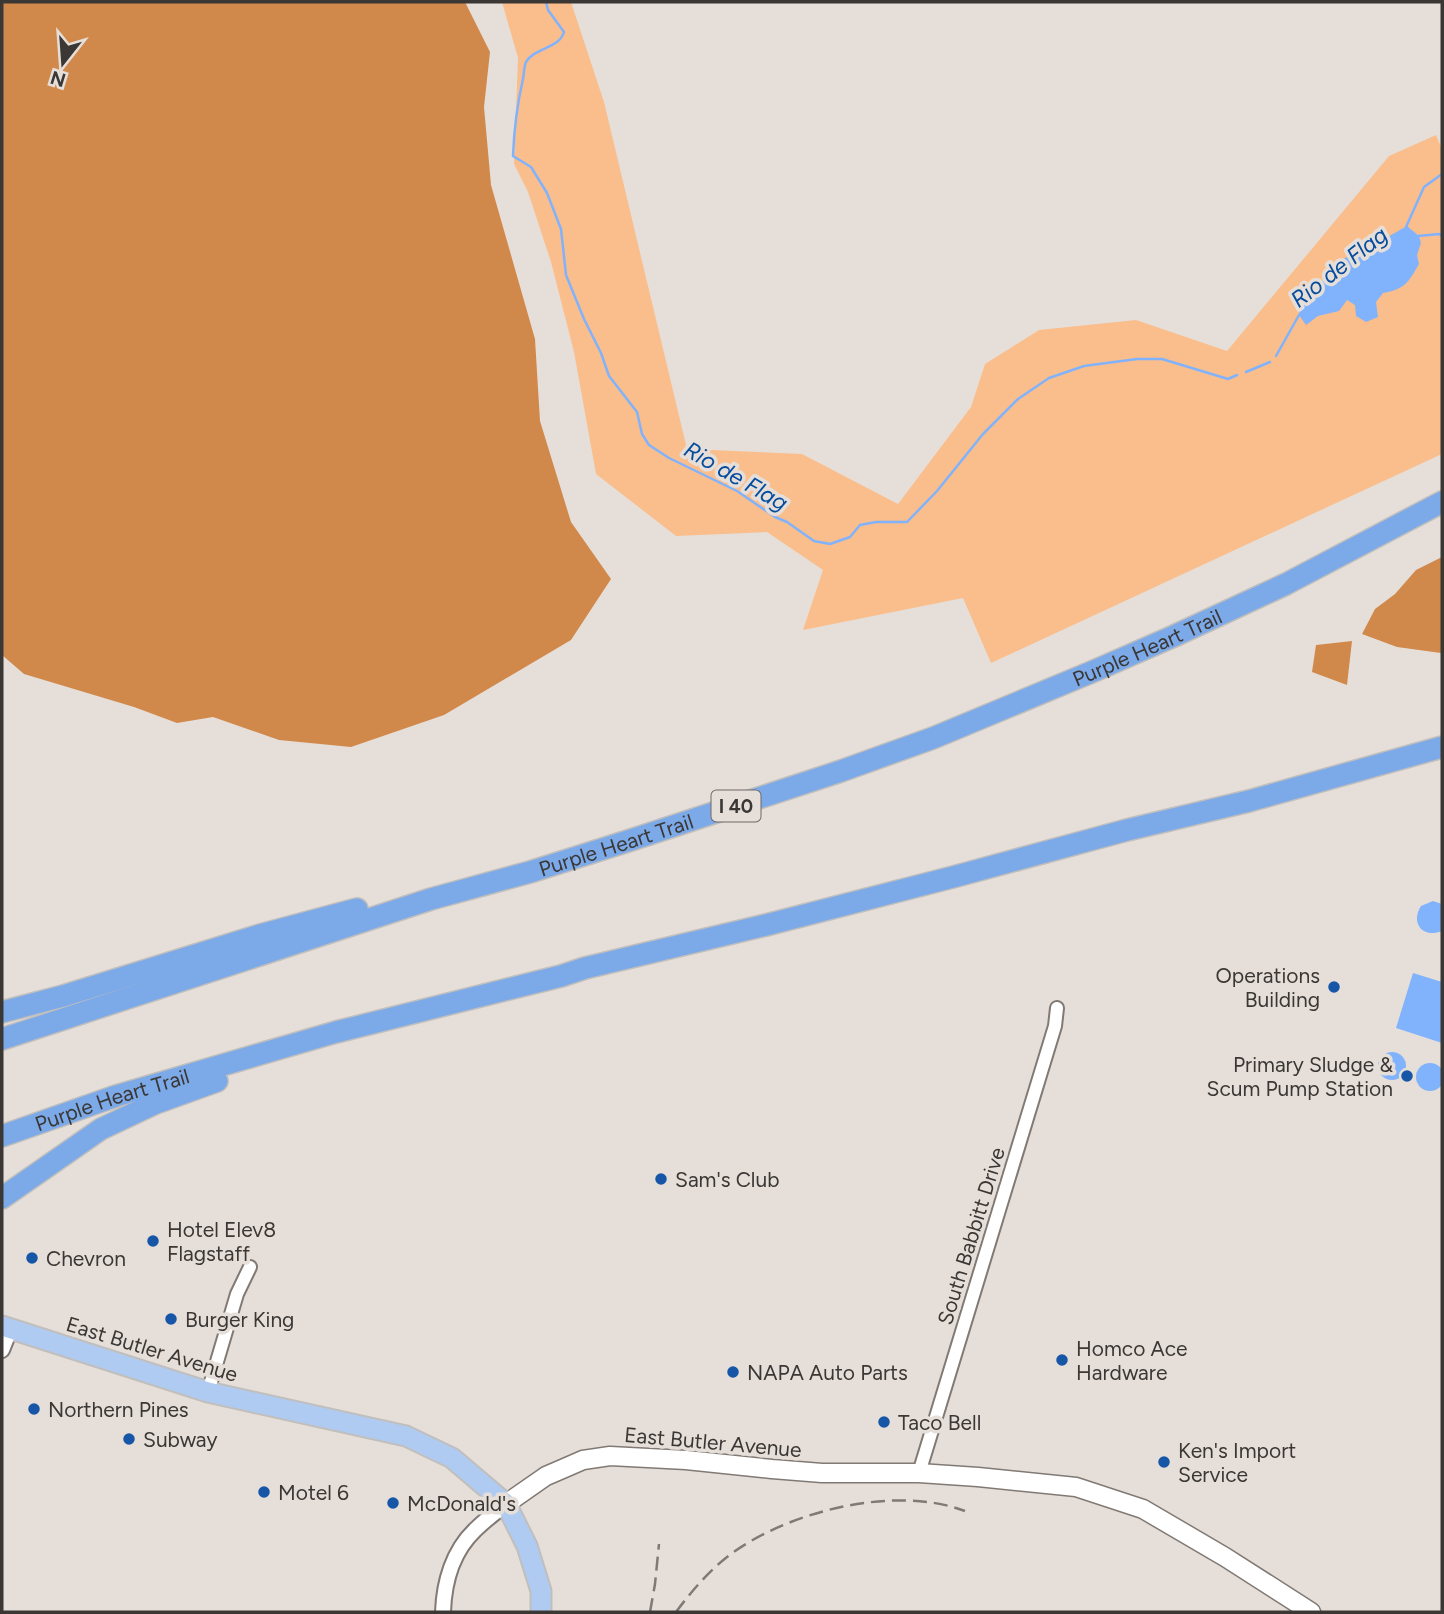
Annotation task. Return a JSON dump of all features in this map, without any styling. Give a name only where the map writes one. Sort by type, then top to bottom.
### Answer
[{"type":"highway","name":"Purple Heart Trail","points":[[2,1040],[431,899],[530,872],[631,840],[933,738],[1174,636],[1286,584],[1442,502]]},
{"type":"highway","name":"Purple Heart Trail","points":[[2,1136],[117,1096],[336,1031],[939,881],[1126,830],[1286,791],[1442,747]]},
{"type":"highway","points":[[2,1012],[392,899],[431,899]]},
{"type":"highway","points":[[2,1198],[101,1129],[156,1103],[302,1053],[560,981],[585,968]]},
{"type":"main road","name":"East Butler Avenue","points":[[6,1328],[208,1392],[406,1436],[452,1458],[506,1504],[559,1470],[583,1460],[610,1456],[822,1473],[919,1473],[978,1477],[1076,1488],[1143,1509],[1311,1612]]},
{"type":"main road","points":[[506,1504],[527,1546],[541,1591],[541,1612]]},
{"type":"street","name":"South Babbitt Drive","points":[[919,1473],[1055,1026],[1057,1009]]},
{"type":"street","points":[[208,1392],[237,1294],[250,1267]]},
{"type":"street","points":[[2,1350],[6,1328]]},
{"type":"street","points":[[443,1612],[447,1578],[456,1557],[473,1531],[506,1504]]},
{"type":"shaded area","points":[[2,2],[465,2],[490,52],[484,107],[491,185],[535,339],[540,421],[571,522],[611,579],[571,640],[444,715],[351,747],[279,740],[213,717],[177,723],[134,707],[24,674],[2,655]]},
{"type":"shaded area","points":[[502,2],[571,2],[604,102],[687,449],[802,454],[898,504],[971,407],[985,364],[1039,330],[1136,320],[1227,351],[1389,156],[1436,135],[1442,149],[1442,454],[991,663],[963,598],[803,630],[823,570],[767,532],[676,536],[596,474],[574,352],[551,262],[528,192],[514,164],[518,58]]},
{"type":"shaded area","points":[[1442,557],[1441,653],[1397,647],[1362,634],[1375,609],[1395,594],[1416,570]]},
{"type":"shaded area","points":[[1352,641],[1347,685],[1312,672],[1316,645]]},
{"type":"water","points":[[1407,226],[1419,236],[1419,264],[1405,284],[1383,293],[1376,302],[1378,317],[1366,322],[1356,316],[1355,305],[1347,300],[1339,311],[1318,316],[1306,325],[1299,315],[1300,307],[1345,258],[1371,241],[1377,243]]},
{"type":"water","points":[[1433,901],[1442,904],[1442,931],[1429,933],[1420,928],[1417,918],[1421,906]]},
{"type":"water","points":[[1413,973],[1442,982],[1442,1043],[1396,1028]]},
{"type":"water","points":[[1392,1052],[1402,1056],[1406,1066],[1402,1076],[1392,1080],[1382,1076],[1378,1066],[1382,1056]]},
{"type":"water","points":[[1430,1063],[1440,1067],[1444,1077],[1440,1087],[1430,1091],[1420,1087],[1416,1077],[1420,1067]]},
{"type":"waterway","name":"Rio de Flag","points":[[546,2],[548,10],[564,32],[557,42],[535,53],[526,62],[516,118],[513,156],[531,167],[547,193],[561,229],[566,275],[609,376],[637,412],[642,434],[649,445],[669,458],[737,491],[814,541],[830,544],[850,537],[860,525],[907,522],[937,491],[983,434],[1018,399],[1049,378],[1084,366],[1137,359],[1162,359],[1228,379],[1237,375]]},
{"type":"waterway","points":[[1406,227],[1424,187],[1442,174]]},
{"type":"waterway","name":"Rio de Flag","points":[[1418,236],[1442,236]]},
{"type":"waterway","name":"Rio de Flag","points":[[1276,356],[1302,314]]},
{"type":"waterway","name":"Rio de Flag","points":[[1246,372],[1270,362]]},
{"type":"railway","points":[[676,1612],[700,1583],[727,1557],[751,1541],[809,1516],[841,1507],[906,1500],[937,1503],[965,1511]]},
{"type":"railway","points":[[650,1612],[659,1544]]},
{"type":"place","name":"Operations Building","points":[[1334,987]]},
{"type":"place","name":"Primary Sludge & Scum Pump Station","points":[[1407,1076]]},
{"type":"place","name":"Sam's Club","points":[[661,1179]]},
{"type":"place","name":"Hotel Elev8 Flagstaff","points":[[153,1241]]},
{"type":"place","name":"Chevron","points":[[32,1258]]},
{"type":"place","name":"Burger King","points":[[171,1319]]},
{"type":"place","name":"Homco Ace Hardware","points":[[1062,1360]]},
{"type":"place","name":"NAPA Auto Parts","points":[[733,1372]]},
{"type":"place","name":"Northern Pines","points":[[34,1409]]},
{"type":"place","name":"Taco Bell","points":[[884,1422]]},
{"type":"place","name":"Subway","points":[[129,1439]]},
{"type":"place","name":"Ken's Import Service","points":[[1164,1462]]},
{"type":"place","name":"Motel 6","points":[[264,1492]]},
{"type":"place","name":"McDonald's","points":[[393,1503]]}]
